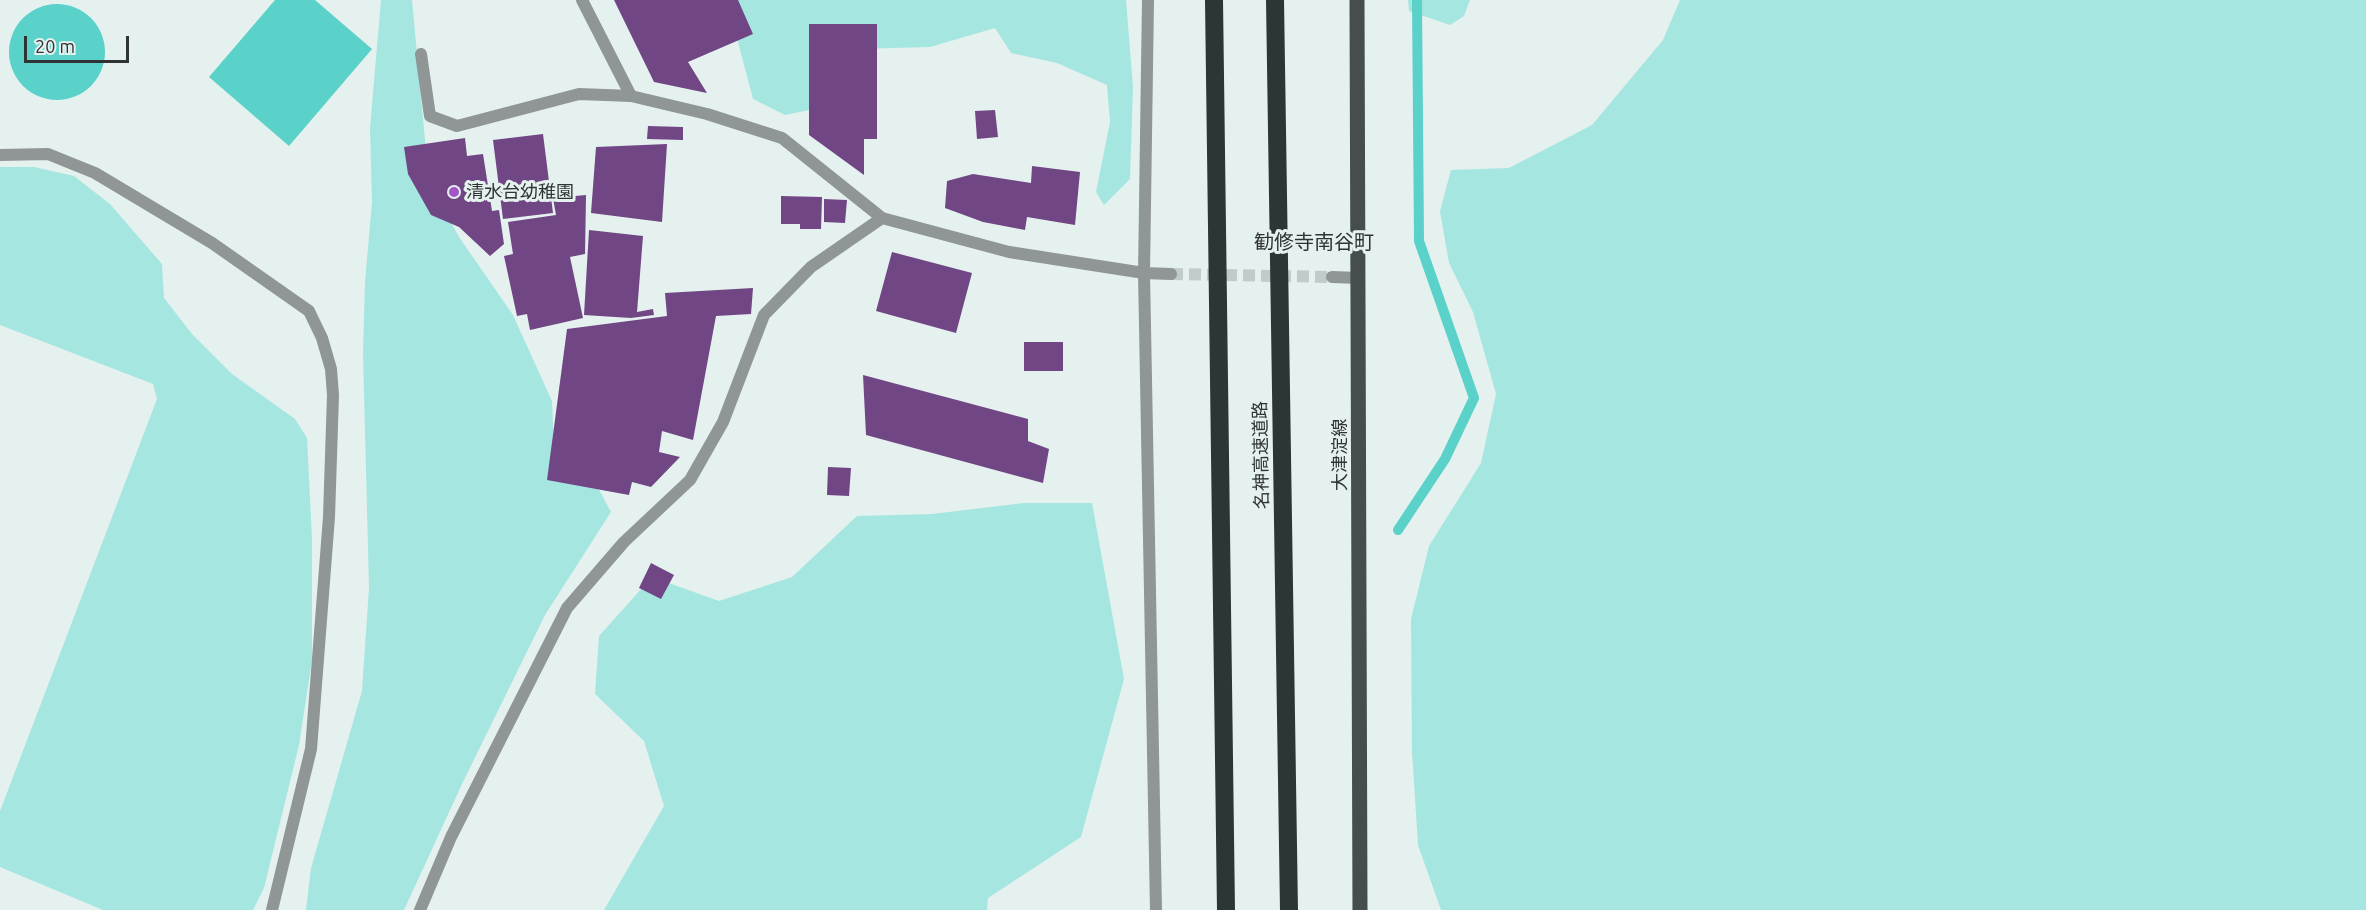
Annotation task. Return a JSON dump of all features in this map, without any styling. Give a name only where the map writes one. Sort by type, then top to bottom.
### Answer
[{"type":"highway","points":[[1214,0],[1227,910]]},
{"type":"highway","name":"名神高速道路","points":[[1275,0],[1289,910]]},
{"type":"main road","name":"大津淀線","points":[[1357,0],[1360,910]]},
{"type":"street","points":[[582,0],[631,96]]},
{"type":"street","points":[[1148,0],[1144,273],[1156,910]]},
{"type":"street","points":[[421,54],[430,116],[457,126],[579,94],[631,96],[707,114],[782,138],[882,218],[1009,252],[1144,273],[1171,274]]},
{"type":"street","points":[[0,155],[48,154],[95,173],[212,243],[309,310],[322,338],[331,369],[333,395],[329,517],[311,749],[272,910]]},
{"type":"street","points":[[420,910],[451,837],[567,608],[624,542],[690,480],[723,422],[764,315],[811,267],[882,218]]},
{"type":"street","points":[[1332,277],[1359,278]]},
{"type":"shaded area","points":[[275,0],[315,0],[372,49],[289,146],[209,77]]},
{"type":"shaded area","points":[[381,0],[412,0],[429,183],[459,237],[513,315],[552,401],[555,474],[596,484],[611,512],[545,615],[462,784],[404,910],[306,910],[311,868],[362,691],[369,588],[363,353],[365,282],[372,202],[370,128]]},
{"type":"shaded area","points":[[727,0],[1126,0],[1133,87],[1130,179],[1104,205],[1096,192],[1110,122],[1107,85],[1057,63],[1011,53],[995,28],[930,47],[857,49],[823,107],[785,115],[753,99]]},
{"type":"shaded area","points":[[1408,0],[1470,0],[1464,16],[1450,25],[1409,11]]},
{"type":"shaded area","points":[[1680,0],[2366,0],[2366,910],[1441,910],[1418,845],[1412,752],[1411,619],[1429,546],[1481,463],[1496,394],[1473,312],[1449,263],[1440,211],[1451,170],[1509,168],[1592,125],[1663,40]]},
{"type":"shaded area","points":[[57,4],[76,7],[91,18],[102,33],[105,52],[102,71],[91,86],[76,97],[57,100],[38,97],[23,86],[12,71],[9,52],[12,33],[23,18],[38,7]]},
{"type":"shaded area","points":[[0,167],[34,167],[74,176],[110,204],[162,264],[164,298],[192,334],[232,374],[295,419],[307,438],[312,538],[312,660],[299,745],[264,888],[253,910],[103,910],[0,867],[0,811],[157,399],[153,384],[0,325]]},
{"type":"shaded area","points":[[1024,503],[1092,503],[1124,679],[1081,837],[988,898],[987,910],[604,910],[664,806],[644,741],[595,694],[599,636],[652,577],[719,601],[792,577],[857,516],[932,514]]},
{"type":"building","points":[[614,0],[738,0],[753,34],[688,62],[707,93],[654,82]]},
{"type":"building","points":[[809,24],[877,24],[877,139],[864,139],[864,175],[809,135]]},
{"type":"building","points":[[995,110],[998,137],[977,139],[975,111]]},
{"type":"building","points":[[648,126],[683,127],[683,140],[647,139]]},
{"type":"building","points":[[543,134],[553,213],[503,219],[493,140]]},
{"type":"building","points":[[465,138],[467,156],[483,154],[492,211],[499,210],[504,244],[490,256],[459,227],[431,215],[408,174],[404,147]]},
{"type":"building","points":[[667,144],[662,222],[591,213],[596,147]]},
{"type":"building","points":[[1032,166],[1080,172],[1075,225],[1027,217],[1025,230],[983,222],[945,208],[947,181],[973,174],[1031,183]]},
{"type":"building","points":[[586,195],[585,254],[570,257],[583,318],[530,330],[527,314],[517,316],[504,256],[513,254],[508,222],[556,215],[553,198]]},
{"type":"building","points":[[781,196],[822,197],[821,229],[800,229],[800,224],[781,224]]},
{"type":"building","points":[[824,199],[847,200],[845,223],[824,222]]},
{"type":"building","points":[[589,230],[643,236],[637,312],[653,309],[654,315],[631,318],[584,315]]},
{"type":"building","points":[[892,252],[972,273],[956,333],[876,311]]},
{"type":"building","points":[[753,288],[751,314],[716,316],[693,440],[662,431],[659,452],[680,457],[651,487],[632,482],[629,495],[547,480],[567,329],[667,316],[665,293]]},
{"type":"building","points":[[1024,342],[1063,342],[1063,371],[1024,371]]},
{"type":"building","points":[[863,375],[1028,419],[1028,441],[1049,449],[1043,483],[866,435]]},
{"type":"building","points":[[828,467],[851,468],[849,496],[827,495]]},
{"type":"building","points":[[651,563],[674,575],[661,599],[639,588]]},
{"type":"waterway","points":[[1398,530],[1445,459],[1474,398],[1419,241],[1417,0]]},
{"type":"tunnel","points":[[1171,274],[1332,277]]},
{"type":"place","name":"清水台幼稚園","points":[[454,192]]},
{"type":"district","name":"勧修寺南谷町","points":[[1314,242]]}]
